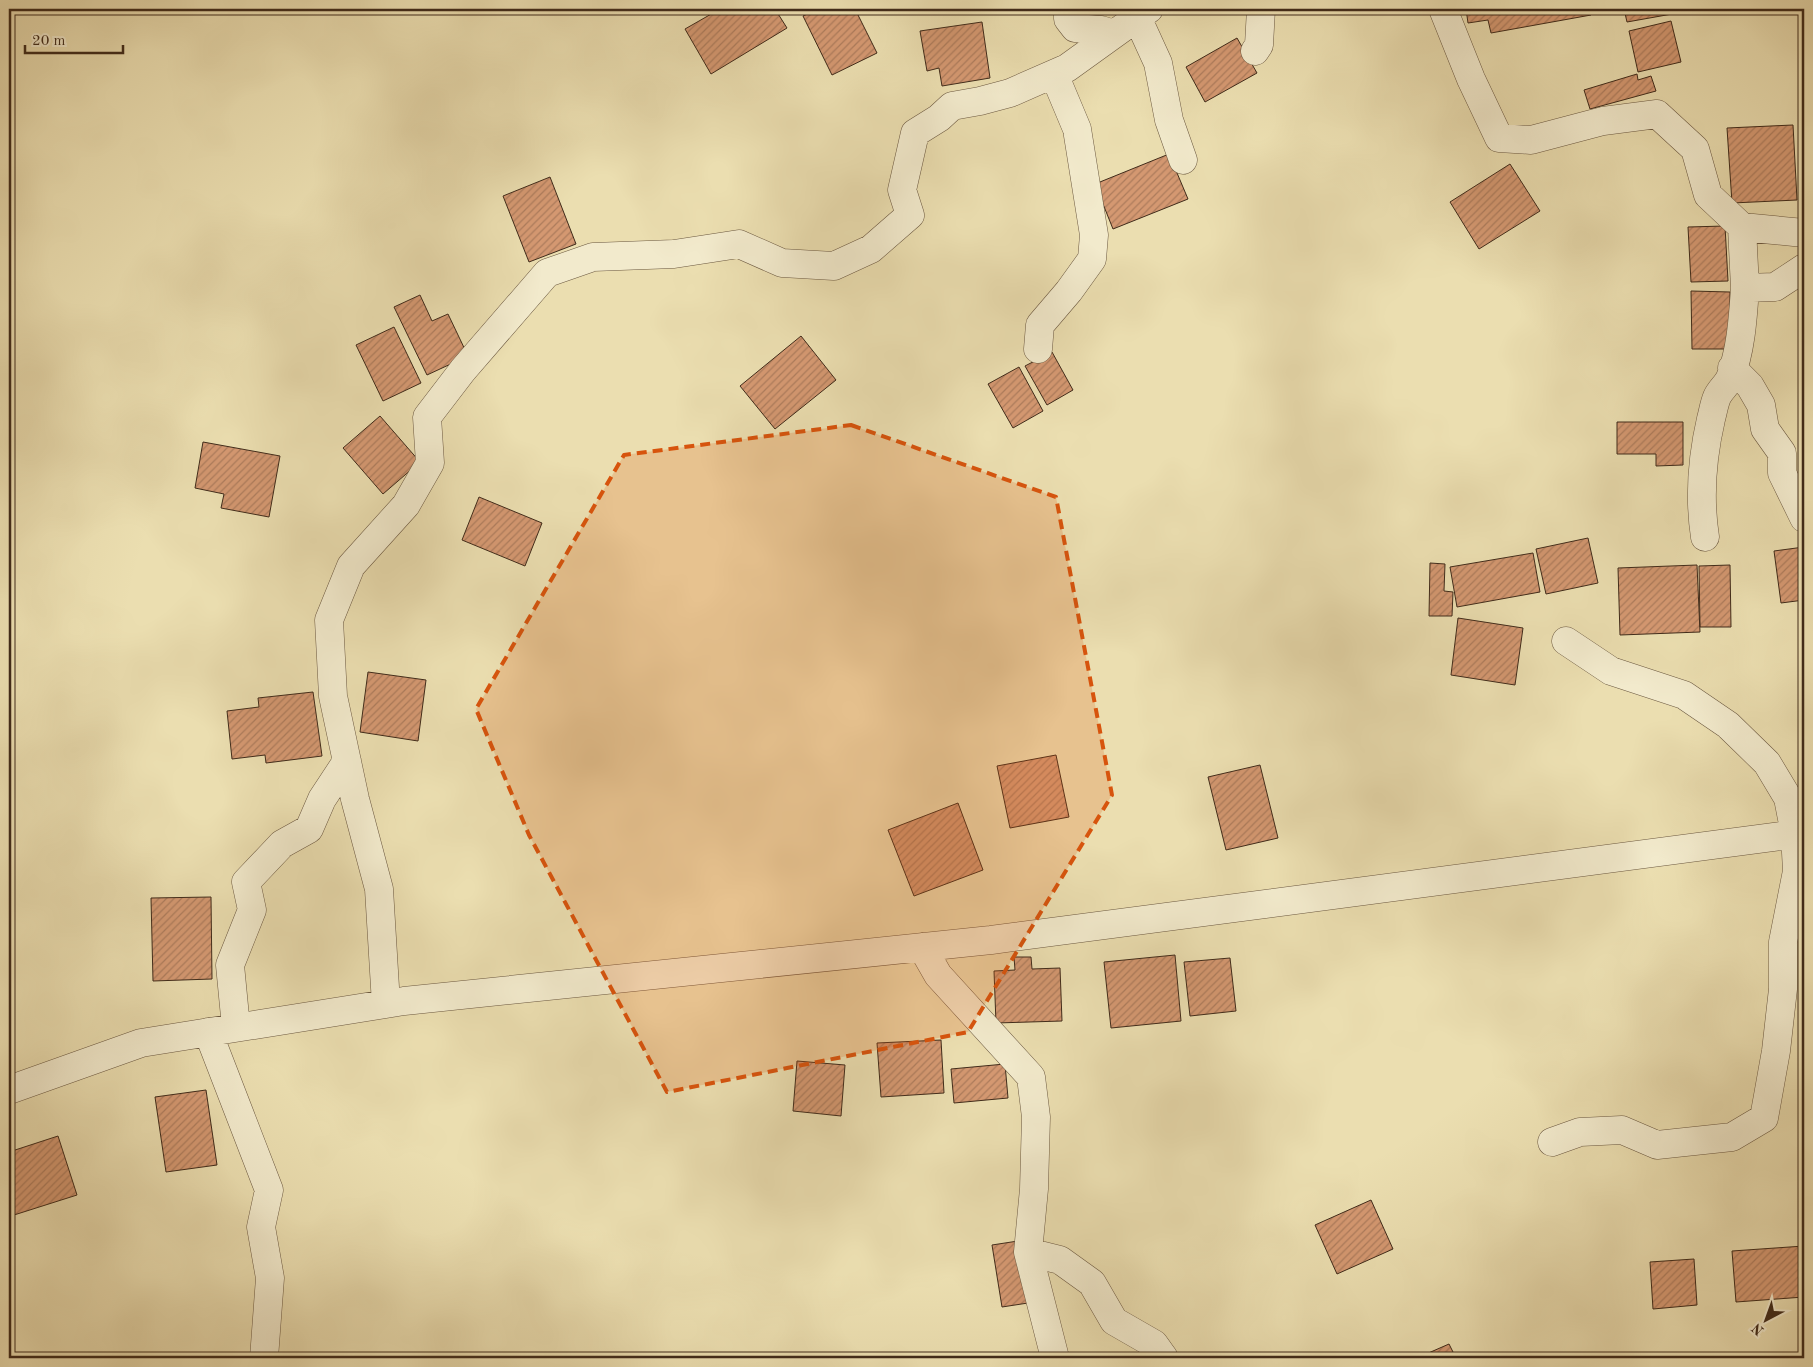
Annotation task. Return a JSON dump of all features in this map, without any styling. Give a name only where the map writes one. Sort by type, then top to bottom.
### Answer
[{"type":"street","points":[[1068,9],[1068,19],[1075,28],[1101,30],[1114,34]]},
{"type":"street","points":[[1255,51],[1259,45],[1262,9]]},
{"type":"street","points":[[1443,9],[1471,79],[1499,138],[1531,140],[1603,121],[1657,114],[1695,149],[1708,195],[1742,227],[1804,233]]},
{"type":"street","points":[[386,1004],[379,889],[333,696],[328,620],[351,566],[406,505],[430,463],[427,417],[463,370],[547,273],[593,257],[674,254],[740,244],[782,263],[834,266],[871,249],[910,215],[902,190],[915,133],[939,118],[952,106],[1010,93],[1067,68],[1143,13],[1158,63],[1169,120],[1183,160]]},
{"type":"street","points":[[1038,349],[1040,325],[1069,292],[1092,259],[1094,235],[1077,129],[1054,74]]},
{"type":"street","points":[[1705,537],[1701,511],[1702,475],[1708,434],[1717,396],[1729,379],[1742,320],[1745,288],[1742,227]]},
{"type":"street","points":[[1745,288],[1775,287],[1804,268]]},
{"type":"street","points":[[1732,368],[1750,386],[1761,405],[1765,429],[1782,453],[1782,473],[1804,518]]},
{"type":"street","points":[[1552,1142],[1580,1132],[1622,1130],[1657,1145],[1732,1137],[1764,1118],[1776,1051],[1783,989],[1783,942],[1797,870],[1800,833],[1788,798],[1768,763],[1728,726],[1684,695],[1611,671],[1566,641]]},
{"type":"street","points":[[236,1027],[230,965],[252,910],[246,882],[282,844],[309,830],[322,799],[347,761]]},
{"type":"street","points":[[9,1090],[141,1043],[386,1004],[991,940],[1800,833]]},
{"type":"street","points":[[922,947],[938,975],[1031,1077],[1036,1117],[1034,1189],[1028,1252],[1055,1358]]},
{"type":"street","points":[[208,1032],[269,1190],[261,1228],[270,1278],[264,1358]]},
{"type":"street","points":[[1028,1252],[1060,1260],[1092,1283],[1114,1322],[1154,1344],[1164,1358]]},
{"type":"highlighted area","points":[[851,425],[1056,497],[1112,795],[968,1032],[667,1092],[529,835],[476,709],[624,455]]},
{"type":"building","points":[[720,9],[775,9],[787,28],[711,74],[685,29]]},
{"type":"building","points":[[818,9],[855,9],[877,53],[832,75],[803,16]]},
{"type":"building","points":[[1466,9],[1591,9],[1591,15],[1491,33],[1488,20],[1468,23]]},
{"type":"building","points":[[1624,9],[1671,9],[1672,14],[1627,22]]},
{"type":"building","points":[[1671,21],[1681,62],[1638,72],[1629,31]]},
{"type":"building","points":[[982,22],[990,78],[942,86],[939,68],[927,71],[920,31]]},
{"type":"building","points":[[1237,38],[1257,73],[1205,102],[1186,67]]},
{"type":"building","points":[[1637,74],[1638,80],[1651,76],[1656,91],[1590,109],[1584,90]]},
{"type":"building","points":[[1793,125],[1797,200],[1732,203],[1727,128]]},
{"type":"building","points":[[1169,154],[1188,199],[1113,229],[1095,184]]},
{"type":"building","points":[[1510,164],[1540,211],[1479,249],[1450,202]]},
{"type":"building","points":[[550,177],[576,244],[529,262],[503,196]]},
{"type":"building","points":[[1725,226],[1728,281],[1691,282],[1688,227]]},
{"type":"building","points":[[1691,291],[1730,292],[1730,349],[1692,349]]},
{"type":"building","points":[[420,295],[432,321],[448,314],[468,356],[427,375],[394,307]]},
{"type":"building","points":[[394,327],[421,383],[383,401],[356,345]]},
{"type":"building","points":[[801,336],[836,380],[775,429],[740,386]]},
{"type":"building","points":[[1052,352],[1073,390],[1047,405],[1025,366]]},
{"type":"building","points":[[1019,367],[1043,411],[1013,428],[988,384]]},
{"type":"building","points":[[380,416],[420,462],[383,494],[343,448]]},
{"type":"building","points":[[1617,422],[1683,422],[1683,465],[1656,466],[1656,454],[1617,454]]},
{"type":"building","points":[[203,442],[280,456],[269,517],[221,508],[224,494],[195,488]]},
{"type":"building","points":[[479,497],[542,523],[525,566],[462,540]]},
{"type":"building","points":[[1588,538],[1598,583],[1546,594],[1536,549]]},
{"type":"building","points":[[1804,547],[1804,600],[1781,603],[1774,551]]},
{"type":"building","points":[[1533,553],[1540,592],[1457,607],[1450,567]]},
{"type":"building","points":[[1430,563],[1445,564],[1444,591],[1453,592],[1452,616],[1429,616]]},
{"type":"building","points":[[1697,565],[1700,632],[1620,635],[1618,568]]},
{"type":"building","points":[[1730,565],[1731,627],[1700,627],[1699,566]]},
{"type":"building","points":[[1458,618],[1523,628],[1515,685],[1451,675]]},
{"type":"building","points":[[368,672],[426,680],[418,741],[360,732]]},
{"type":"building","points":[[313,692],[322,756],[266,763],[265,755],[232,759],[227,711],[259,707],[258,698]]},
{"type":"building","points":[[1056,755],[1069,817],[1010,828],[997,766]]},
{"type":"building","points":[[1260,765],[1278,838],[1226,850],[1208,777]]},
{"type":"building","points":[[958,803],[983,870],[914,896],[888,830]]},
{"type":"building","points":[[211,897],[212,979],[153,981],[151,898]]},
{"type":"building","points":[[1175,955],[1181,1021],[1111,1028],[1104,962]]},
{"type":"building","points":[[1014,957],[1031,957],[1032,969],[1060,968],[1062,1021],[996,1023],[994,971],[1015,970]]},
{"type":"building","points":[[1230,958],[1236,1011],[1190,1016],[1184,962]]},
{"type":"building","points":[[941,1040],[944,1093],[881,1097],[877,1043]]},
{"type":"building","points":[[797,1061],[845,1065],[841,1116],[793,1111]]},
{"type":"building","points":[[1005,1064],[1008,1098],[954,1103],[951,1069]]},
{"type":"building","points":[[206,1090],[217,1165],[166,1172],[155,1097]]},
{"type":"building","points":[[58,1136],[77,1195],[14,1215],[9,1199],[9,1152]]},
{"type":"building","points":[[1371,1200],[1393,1249],[1337,1274],[1315,1225]]},
{"type":"building","points":[[1018,1241],[1028,1303],[1002,1307],[992,1245]]},
{"type":"building","points":[[1804,1246],[1804,1297],[1736,1302],[1732,1251]]},
{"type":"building","points":[[1694,1259],[1697,1305],[1653,1309],[1650,1262]]},
{"type":"building","points":[[1449,1344],[1456,1358],[1417,1358]]}]
